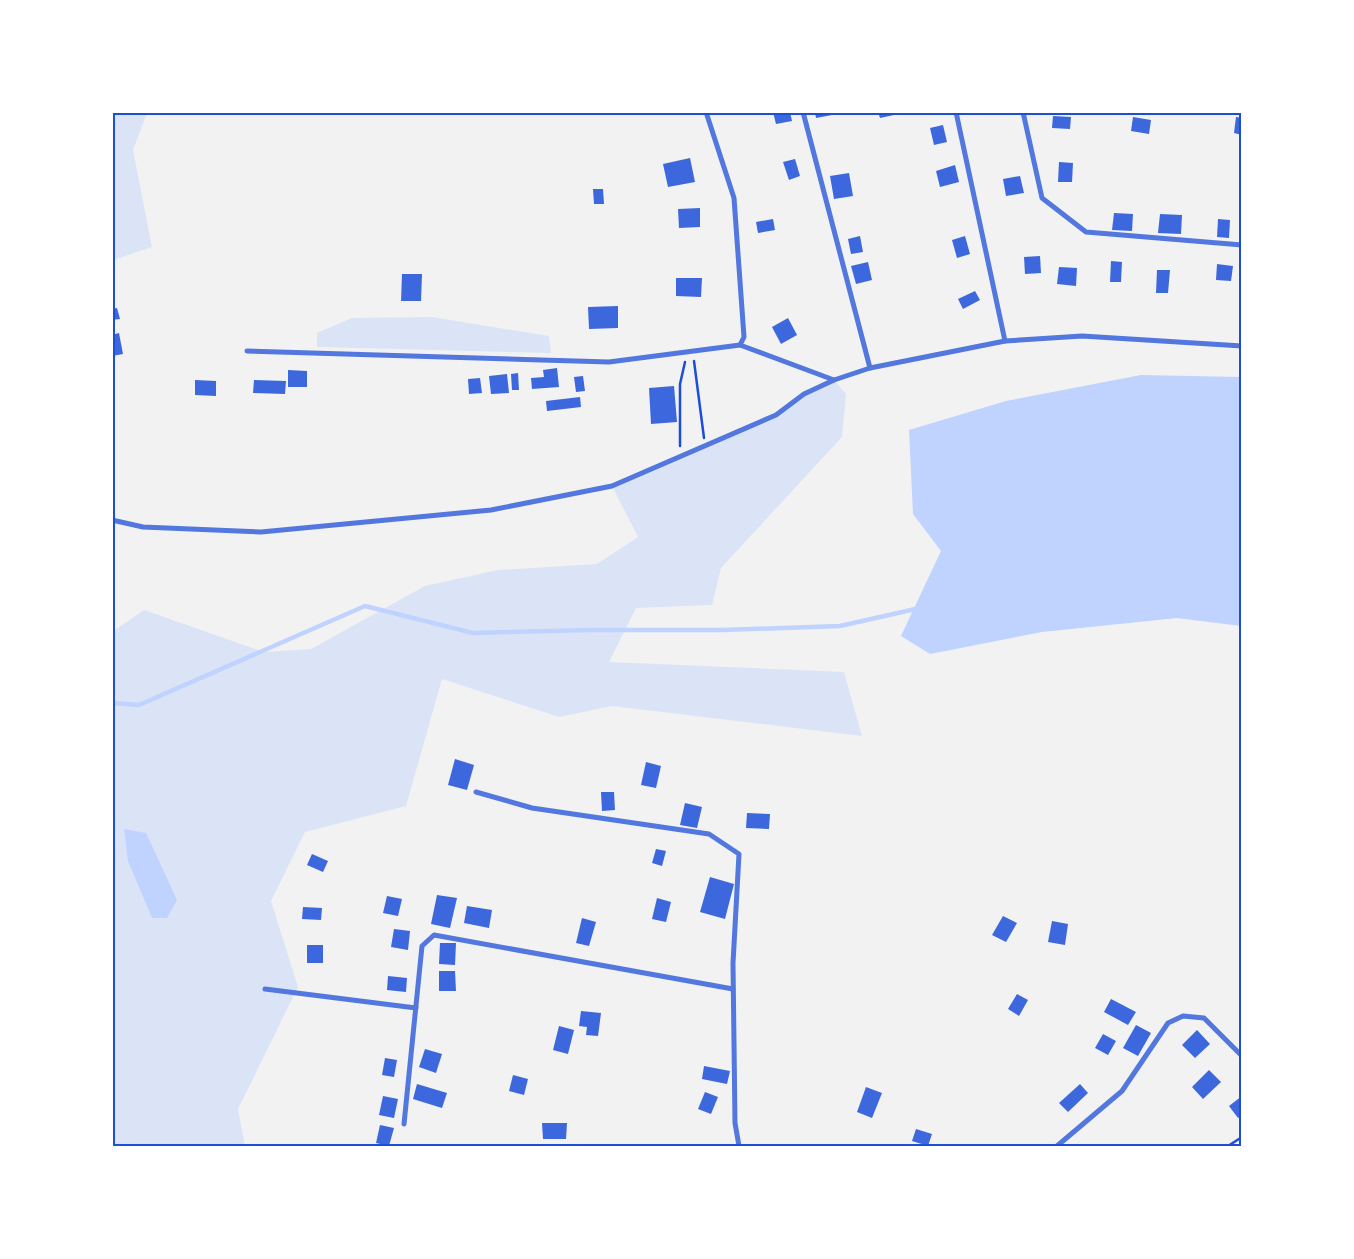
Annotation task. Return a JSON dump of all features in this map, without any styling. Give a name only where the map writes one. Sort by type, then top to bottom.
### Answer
[{"type":"street","points":[[706,112],[734,198],[744,337],[740,345]]},
{"type":"street","points":[[803,112],[870,368]]},
{"type":"street","points":[[956,112],[1005,341]]},
{"type":"street","points":[[1023,112],[1042,198],[1086,232],[1242,245]]},
{"type":"street","points":[[112,520],[143,527],[261,532],[492,510],[612,486],[776,415],[804,394],[834,380],[870,368],[1005,341],[1082,336],[1242,346]]},
{"type":"street","points":[[247,351],[609,362],[740,345],[834,380]]},
{"type":"street","points":[[476,792],[532,808],[709,834],[739,854],[733,989],[735,1124],[739,1146]]},
{"type":"street","points":[[404,1124],[422,946],[434,935],[733,989]]},
{"type":"street","points":[[264,989],[416,1008]]},
{"type":"street","points":[[1057,1146],[1122,1091],[1168,1022],[1183,1016],[1204,1018],[1242,1056]]},
{"type":"path","points":[[693,352],[705,446]]},
{"type":"path","points":[[680,457],[680,384],[686,353]]},
{"type":"path","points":[[1228,1146],[1242,1137]]},
{"type":"shaded area","points":[[112,113],[147,113],[133,150],[152,247],[113,260]]},
{"type":"shaded area","points":[[432,317],[549,336],[551,353],[317,347],[317,333],[352,318]]},
{"type":"shaded area","points":[[834,380],[846,394],[842,437],[721,568],[712,605],[636,608],[609,662],[844,672],[862,736],[612,706],[559,717],[442,679],[406,806],[305,832],[271,901],[298,987],[238,1109],[245,1146],[113,1146],[112,632],[144,610],[264,652],[311,649],[425,586],[498,570],[597,564],[638,537],[612,486],[776,415],[804,394]]},
{"type":"water","points":[[1141,375],[1241,377],[1241,626],[1177,618],[1042,632],[930,654],[901,636],[941,551],[913,514],[909,430],[1006,401]]},
{"type":"water","points":[[124,829],[146,833],[177,900],[167,918],[152,918],[128,861]]},
{"type":"building","points":[[773,112],[790,112],[792,121],[776,124]]},
{"type":"building","points":[[815,112],[831,112],[832,115],[816,118]]},
{"type":"building","points":[[878,112],[893,112],[894,115],[880,118]]},
{"type":"building","points":[[1053,116],[1071,117],[1070,129],[1052,128]]},
{"type":"building","points":[[1133,117],[1151,120],[1149,134],[1131,131]]},
{"type":"building","points":[[1236,117],[1242,118],[1242,135],[1234,133]]},
{"type":"building","points":[[943,125],[947,142],[934,145],[930,128]]},
{"type":"building","points":[[690,158],[695,182],[668,187],[663,164]]},
{"type":"building","points":[[795,159],[800,176],[789,180],[783,162]]},
{"type":"building","points":[[1059,162],[1073,163],[1072,182],[1058,182]]},
{"type":"building","points":[[955,165],[959,182],[940,187],[936,171]]},
{"type":"building","points":[[849,173],[853,196],[834,199],[830,176]]},
{"type":"building","points":[[1020,176],[1024,193],[1006,196],[1003,179]]},
{"type":"building","points":[[593,189],[603,189],[604,204],[594,204]]},
{"type":"building","points":[[700,208],[700,227],[679,228],[678,209]]},
{"type":"building","points":[[1114,213],[1133,214],[1132,231],[1112,230]]},
{"type":"building","points":[[1160,214],[1182,215],[1181,234],[1158,233]]},
{"type":"building","points":[[773,219],[775,230],[758,233],[756,222]]},
{"type":"building","points":[[1218,219],[1230,220],[1229,238],[1217,237]]},
{"type":"building","points":[[860,236],[863,252],[851,254],[848,239]]},
{"type":"building","points":[[965,236],[970,254],[957,258],[952,240]]},
{"type":"building","points":[[1040,256],[1041,273],[1025,274],[1024,257]]},
{"type":"building","points":[[1111,261],[1122,262],[1121,282],[1110,282]]},
{"type":"building","points":[[868,262],[872,280],[856,284],[851,266]]},
{"type":"building","points":[[1217,264],[1233,266],[1231,281],[1216,280]]},
{"type":"building","points":[[1059,267],[1077,268],[1076,286],[1057,284]]},
{"type":"building","points":[[1157,270],[1170,270],[1168,293],[1156,293]]},
{"type":"building","points":[[402,274],[422,274],[421,301],[401,301]]},
{"type":"building","points":[[676,278],[702,278],[701,297],[676,296]]},
{"type":"building","points":[[975,291],[980,300],[963,309],[958,299]]},
{"type":"building","points":[[618,306],[618,328],[589,329],[588,307]]},
{"type":"building","points":[[117,308],[120,319],[112,320],[112,309]]},
{"type":"building","points":[[788,318],[797,335],[781,344],[772,327]]},
{"type":"building","points":[[119,333],[123,354],[112,356],[112,335]]},
{"type":"building","points":[[557,368],[559,387],[532,389],[531,378],[544,377],[543,370]]},
{"type":"building","points":[[288,370],[307,371],[307,387],[288,387]]},
{"type":"building","points":[[518,373],[519,390],[512,390],[511,374]]},
{"type":"building","points":[[507,374],[509,393],[491,394],[489,376]]},
{"type":"building","points":[[583,376],[585,391],[576,392],[574,377]]},
{"type":"building","points":[[480,378],[482,393],[469,394],[468,379]]},
{"type":"building","points":[[195,380],[216,381],[216,396],[195,395]]},
{"type":"building","points":[[254,380],[286,381],[285,394],[253,393]]},
{"type":"building","points":[[674,386],[677,422],[651,424],[649,388]]},
{"type":"building","points":[[580,397],[581,407],[547,411],[546,401]]},
{"type":"building","points":[[455,759],[474,765],[467,790],[448,785]]},
{"type":"building","points":[[646,762],[661,766],[656,788],[641,785]]},
{"type":"building","points":[[601,792],[614,792],[615,810],[602,811]]},
{"type":"building","points":[[685,803],[702,807],[697,828],[680,825]]},
{"type":"building","points":[[747,813],[770,814],[769,829],[746,828]]},
{"type":"building","points":[[656,849],[666,851],[662,866],[652,863]]},
{"type":"building","points":[[312,854],[328,861],[323,872],[307,865]]},
{"type":"building","points":[[710,877],[734,884],[725,919],[700,912]]},
{"type":"building","points":[[437,895],[457,898],[450,928],[431,924]]},
{"type":"building","points":[[387,896],[402,899],[398,916],[383,913]]},
{"type":"building","points":[[657,898],[671,902],[666,922],[652,919]]},
{"type":"building","points":[[467,906],[492,910],[489,928],[464,923]]},
{"type":"building","points":[[303,907],[322,908],[321,920],[302,919]]},
{"type":"building","points":[[1003,916],[1017,923],[1006,942],[992,935]]},
{"type":"building","points":[[582,918],[596,922],[589,946],[576,943]]},
{"type":"building","points":[[1052,921],[1068,924],[1065,945],[1048,942]]},
{"type":"building","points":[[394,929],[410,931],[408,950],[391,947]]},
{"type":"building","points":[[440,943],[456,943],[455,965],[439,964]]},
{"type":"building","points":[[307,945],[323,945],[323,963],[307,963]]},
{"type":"building","points":[[439,971],[455,971],[456,991],[439,991]]},
{"type":"building","points":[[388,976],[407,978],[406,992],[387,990]]},
{"type":"building","points":[[1017,994],[1028,1000],[1019,1016],[1008,1009]]},
{"type":"building","points":[[1111,999],[1136,1012],[1128,1025],[1104,1012]]},
{"type":"building","points":[[581,1011],[601,1013],[598,1036],[586,1035],[587,1027],[579,1026]]},
{"type":"building","points":[[1136,1025],[1151,1033],[1138,1056],[1123,1048]]},
{"type":"building","points":[[559,1026],[574,1030],[568,1054],[553,1050]]},
{"type":"building","points":[[1197,1030],[1210,1044],[1195,1058],[1182,1045]]},
{"type":"building","points":[[1103,1034],[1116,1041],[1108,1055],[1095,1048]]},
{"type":"building","points":[[425,1049],[442,1054],[436,1073],[419,1067]]},
{"type":"building","points":[[385,1058],[397,1060],[394,1077],[382,1075]]},
{"type":"building","points":[[704,1066],[730,1071],[727,1084],[702,1079]]},
{"type":"building","points":[[1209,1070],[1221,1082],[1203,1099],[1192,1087]]},
{"type":"building","points":[[513,1075],[528,1079],[524,1095],[509,1091]]},
{"type":"building","points":[[417,1084],[447,1093],[442,1108],[413,1099]]},
{"type":"building","points":[[1080,1084],[1088,1093],[1068,1112],[1059,1103]]},
{"type":"building","points":[[866,1087],[882,1093],[872,1118],[857,1112]]},
{"type":"building","points":[[705,1092],[718,1097],[711,1114],[698,1109]]},
{"type":"building","points":[[383,1096],[398,1099],[394,1118],[379,1115]]},
{"type":"building","points":[[1242,1096],[1242,1116],[1238,1118],[1229,1106]]},
{"type":"building","points":[[542,1123],[567,1123],[566,1139],[543,1139]]},
{"type":"building","points":[[380,1125],[394,1128],[389,1146],[376,1143]]},
{"type":"building","points":[[916,1129],[932,1134],[928,1146],[912,1141]]},
{"type":"waterway","points":[[112,703],[139,705],[365,606],[473,633],[588,630],[723,630],[840,626],[920,608]]}]
